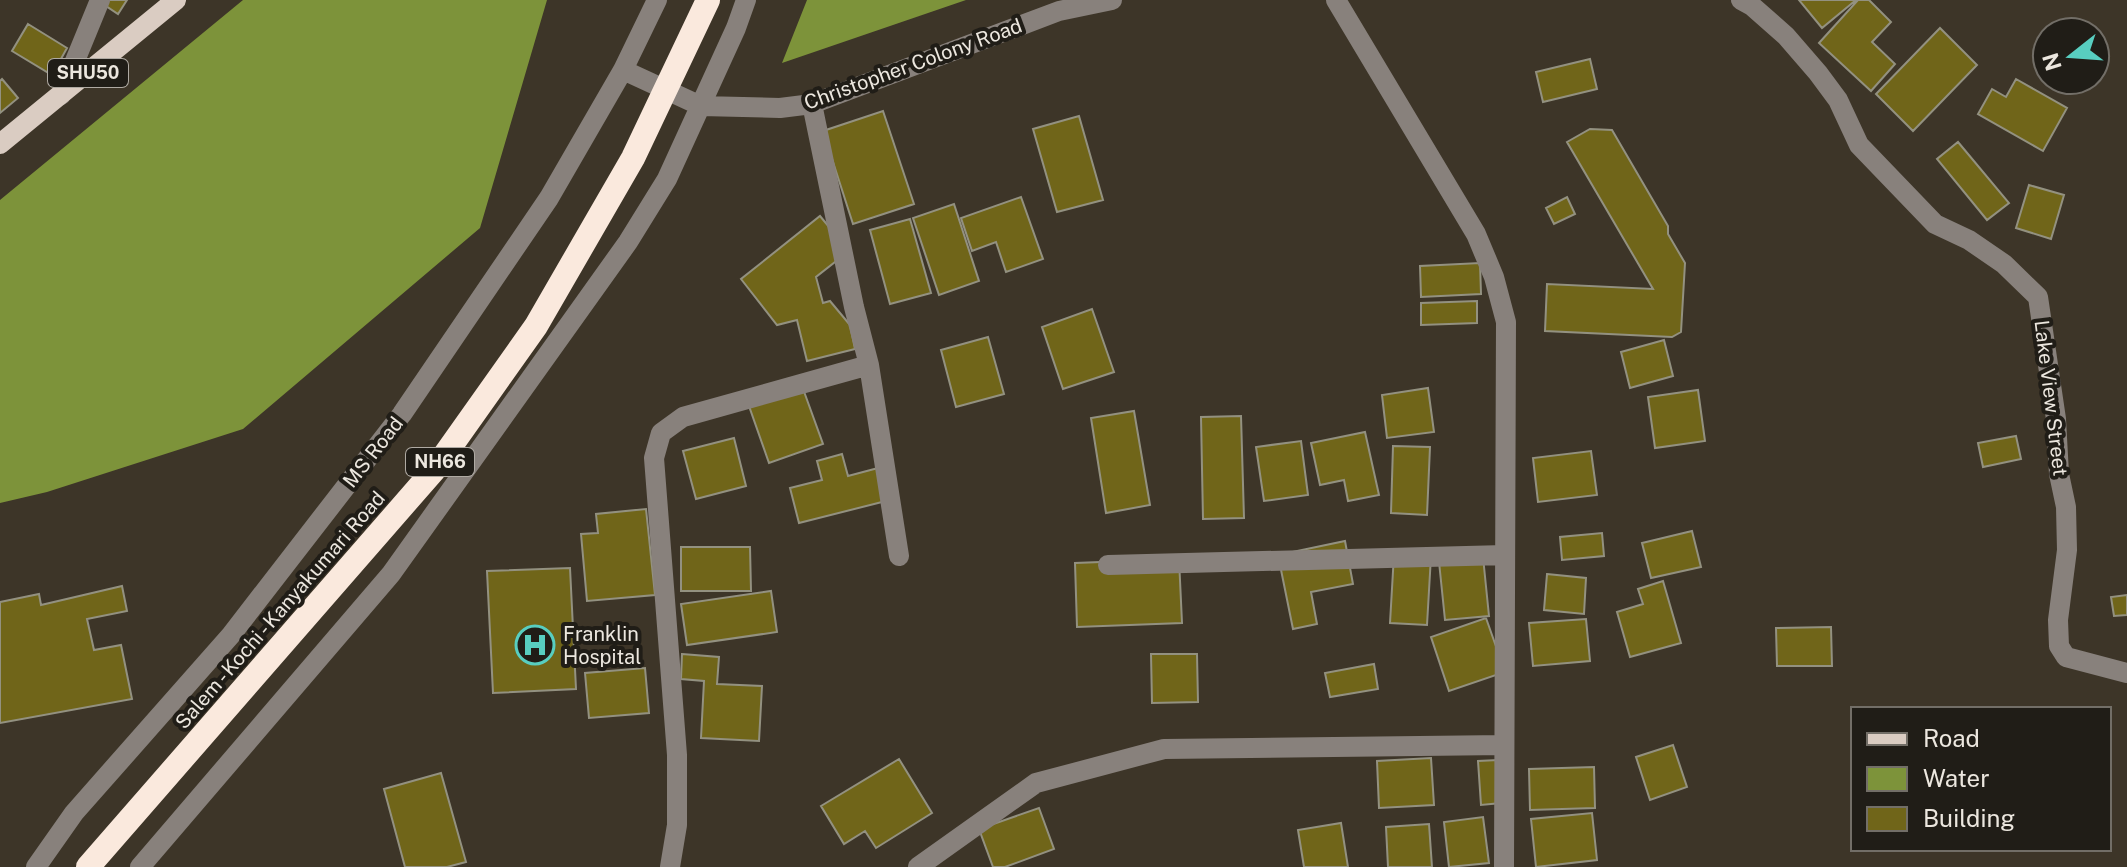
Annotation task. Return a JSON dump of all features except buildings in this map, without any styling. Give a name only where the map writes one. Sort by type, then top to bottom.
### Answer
[{"type":"highway","name":"Salem - Kochi - Kanyakumari Road","points":[[88,867],[434,470],[536,326],[633,158],[708,0]]},
{"type":"main road","name":"SHU50","points":[[0,144],[176,0]]},
{"type":"street","points":[[61,95],[100,0]]},
{"type":"street","name":"MS Road","points":[[36,867],[74,813],[231,635],[402,414],[549,198],[623,70],[657,0]]},
{"type":"street","points":[[140,867],[391,574],[628,242],[667,179],[746,0]]},
{"type":"street","name":"Christopher Colony Road","points":[[623,70],[701,106],[780,108],[812,104],[1059,11],[1112,0]]},
{"type":"street","points":[[1336,0],[1476,234],[1494,277],[1506,322],[1504,867]]},
{"type":"street","name":"Lake View Street","points":[[1741,0],[1786,36],[1838,100],[1859,145],[1935,224],[1969,240],[2004,264],[2038,297],[2056,419],[2059,474],[2066,507],[2067,550],[2058,620],[2059,646],[2066,657],[2127,673]]},
{"type":"street","points":[[812,104],[869,365],[899,556]]},
{"type":"street","points":[[670,867],[677,825],[677,755],[654,458],[661,433],[683,417],[869,365]]},
{"type":"street","points":[[1108,565],[1505,555]]},
{"type":"street","points":[[918,867],[1036,783],[1164,749],[1504,745]]},
{"type":"water","points":[[243,0],[547,0],[480,228],[243,429],[47,492],[0,503],[0,200]]},
{"type":"water","points":[[807,0],[966,0],[782,63]]},
{"type":"place","name":"Franklin Hospital","points":[[535,645]]}]
